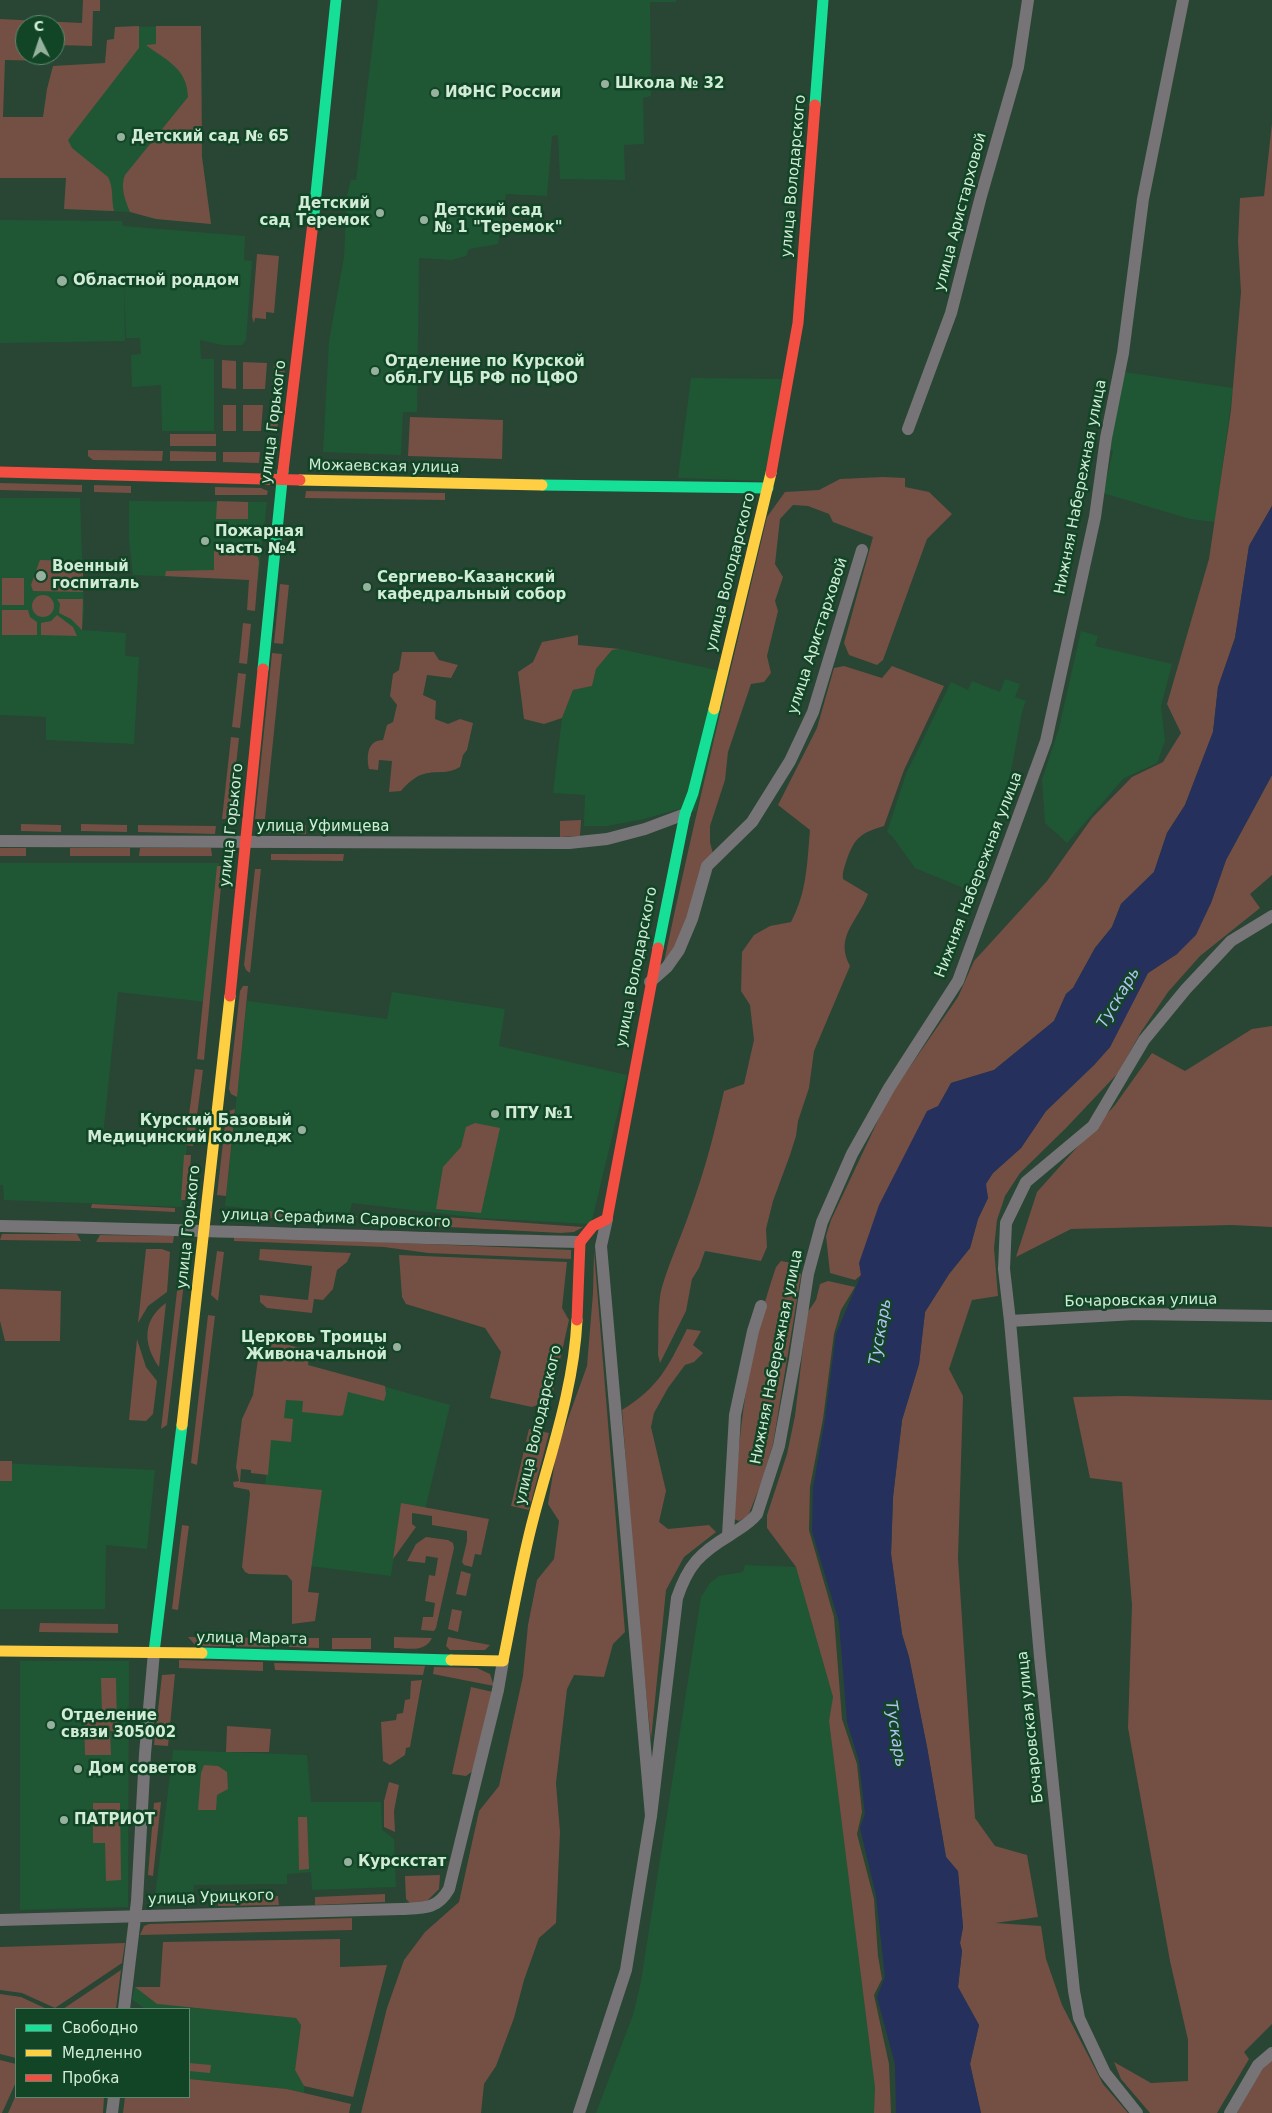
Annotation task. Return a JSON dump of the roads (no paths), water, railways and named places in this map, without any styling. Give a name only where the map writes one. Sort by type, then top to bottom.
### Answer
[{"type":"street","name":"улица Горького","points":[[154,1652],[232,979],[244,843],[282,479],[310,252],[336,0]]},
{"type":"street","name":"улица Володарского","points":[[607,1219],[635,1076],[636,1056],[650,982],[685,814],[711,722],[768,488],[798,323],[823,0]]},
{"type":"street","name":"улица Аристарховой","points":[[908,429],[951,313],[981,196],[1018,68],[1028,0]]},
{"type":"street","name":"Нижняя Набережная улица","points":[[579,2113],[626,1970],[651,1816],[677,1598],[684,1578],[692,1564],[703,1552],[749,1523],[757,1514],[778,1446],[796,1359],[808,1274],[822,1222],[852,1154],[889,1088],[958,981],[1046,741],[1095,518],[1106,438],[1123,354],[1143,199],[1183,0]]},
{"type":"street","name":"Можаевская улица","points":[[0,472],[504,485],[768,488]]},
{"type":"street","name":"улица Аристарховой","points":[[650,982],[667,967],[679,950],[692,919],[707,866],[752,822],[790,761],[813,712],[862,550]]},
{"type":"street","name":"улица Уфимцева","points":[[0,841],[569,844],[608,839],[645,829],[685,814]]},
{"type":"street","name":"Бочаровская улица","points":[[1137,2113],[1105,2073],[1079,2018],[1074,1991],[1041,1667],[1004,1269],[1006,1224],[1026,1182],[1093,1126],[1144,1040],[1186,989],[1231,941],[1272,916]]},
{"type":"street","name":"Нижняя Набережная улица","points":[[607,1219],[601,1246],[651,1816]]},
{"type":"street","points":[[580,1242],[593,1226],[607,1219]]},
{"type":"street","name":"улица Серафима Саровского","points":[[0,1226],[204,1230],[424,1239],[580,1242]]},
{"type":"street","name":"улица Володарского","points":[[422,1908],[435,1906],[444,1898],[449,1889],[496,1699],[533,1519],[569,1381],[576,1340],[580,1242]]},
{"type":"street","points":[[728,1536],[735,1415],[753,1332],[761,1306]]},
{"type":"street","name":"Бочаровская улица","points":[[1010,1321],[1135,1314],[1272,1316]]},
{"type":"street","name":"улица Марата","points":[[0,1651],[154,1652],[504,1660]]},
{"type":"street","points":[[124,2008],[136,1916],[145,1754],[154,1652]]},
{"type":"street","name":"улица Урицкого","points":[[0,1920],[422,1908]]},
{"type":"street","points":[[1230,2113],[1258,2065],[1272,2053]]},
{"type":"street","points":[[112,2113],[114,2098]]},
{"type":"water","name":"Тускарь","points":[[1272,506],[1272,775],[1226,860],[1211,903],[1196,935],[1177,954],[1148,973],[1110,1047],[1046,1111],[1021,1148],[993,1173],[986,1184],[988,1198],[978,1219],[970,1248],[949,1274],[925,1312],[919,1364],[902,1420],[893,1497],[891,1554],[902,1634],[909,1657],[927,1747],[946,1857],[958,1871],[963,1927],[960,1943],[962,1951],[958,1987],[979,2025],[970,2064],[981,2113],[896,2113],[895,2064],[877,1997],[885,1977],[876,1895],[860,1828],[865,1814],[859,1761],[847,1722],[839,1622],[812,1531],[813,1488],[825,1419],[836,1334],[861,1275],[859,1263],[879,1205],[927,1111],[938,1106],[951,1083],[994,1070],[1054,1021],[1066,994],[1073,988],[1095,948],[1112,927],[1121,904],[1154,872],[1167,833],[1185,805],[1213,732],[1218,687],[1235,638],[1249,546]]},
{"type":"place","name":"Школа № 32","points":[[605,84]]},
{"type":"place","name":"ИФНС России","points":[[435,93]]},
{"type":"place","name":"Детский сад № 65","points":[[121,137]]},
{"type":"place","name":"Детский сад Теремок","points":[[380,213]]},
{"type":"place","name":"Детский сад № 1 \"Теремок\"","points":[[424,220]]},
{"type":"place","name":"Областной роддом","points":[[62,281]]},
{"type":"place","name":"Отделение по Курской обл.ГУ ЦБ РФ по ЦФО","points":[[375,371]]},
{"type":"place","name":"Пожарная часть №4","points":[[205,541]]},
{"type":"place","name":"Военный госпиталь","points":[[41,576]]},
{"type":"place","name":"Сергиево-Казанский кафедральный собор","points":[[367,587]]},
{"type":"place","name":"ПТУ №1","points":[[495,1114]]},
{"type":"place","name":"Курский Базовый Медицинский колледж","points":[[302,1130]]},
{"type":"place","name":"Церковь Троицы Живоначальной","points":[[397,1347]]},
{"type":"place","name":"Отделение связи 305002","points":[[51,1725]]},
{"type":"place","name":"Дом советов","points":[[78,1769]]},
{"type":"place","name":"ПАТРИОТ","points":[[64,1820]]},
{"type":"place","name":"Курскстат","points":[[348,1862]]}]
